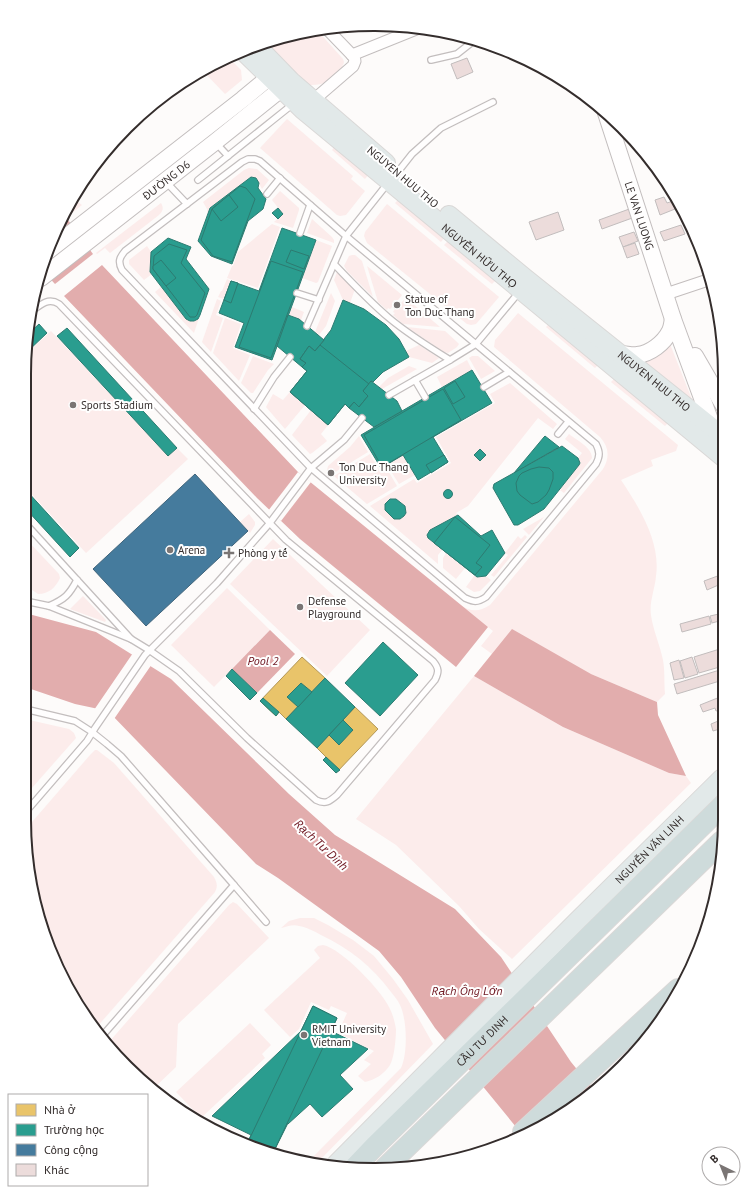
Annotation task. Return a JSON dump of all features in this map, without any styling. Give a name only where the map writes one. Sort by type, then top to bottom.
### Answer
[{"type":"highway","name":"NGUYỄN VĂN LINH","points":[[583,929],[718,810]]},
{"type":"highway","points":[[390,1162],[717,846]]},
{"type":"highway","name":"CẦU TƯ DINH","points":[[370,1140],[583,929]]},
{"type":"highway","points":[[529,1126],[666,1000]]},
{"type":"highway","points":[[358,1162],[370,1140]]},
{"type":"main road","name":"NGUYEN HUU THO","points":[[260,51],[280,79],[303,105],[393,178],[525,278],[718,432]]},
{"type":"main road","points":[[249,55],[280,79]]},
{"type":"main road","name":"NGUYỄN HỮU THỌ","points":[[393,178],[520,291],[718,455]]},
{"type":"main road","name":"NGUYỄN VĂN LINH","points":[[583,929],[718,782]]},
{"type":"main road","points":[[340,1161],[370,1140]]},
{"type":"street","points":[[352,55],[407,33]]},
{"type":"street","points":[[303,105],[354,66],[354,57],[332,34]]},
{"type":"street","name":"ĐƯỜNG D6","points":[[46,274],[215,142],[280,79]]},
{"type":"street","name":"ĐƯỜNG D6","points":[[57,244],[243,99],[280,79]]},
{"type":"street","name":"LE VAN LUONG","points":[[610,124],[673,319],[718,431]]},
{"type":"street","points":[[666,294],[705,281]]},
{"type":"street","points":[[620,354],[636,355],[646,353],[656,347],[664,340],[670,331],[673,319]]},
{"type":"street","name":"LE VAN LUONG","points":[[673,319],[718,396]]},
{"type":"lane","points":[[431,60],[457,54],[469,45]]},
{"type":"lane","points":[[307,326],[346,236],[412,154],[441,128],[493,102]]},
{"type":"lane","points":[[198,180],[228,156],[303,105]]},
{"type":"lane","points":[[215,142],[228,156]]},
{"type":"lane","points":[[248,159],[260,161],[346,236],[596,444],[599,450],[599,457],[596,464],[486,597],[480,601],[473,602],[465,598],[311,468],[122,270],[119,264],[120,257],[125,251],[248,159]]},
{"type":"lane","points":[[267,194],[280,178]]},
{"type":"lane","points":[[165,181],[187,204]]},
{"type":"lane","points":[[300,233],[310,205]]},
{"type":"lane","points":[[334,264],[388,317],[414,337],[450,360]]},
{"type":"lane","points":[[389,395],[476,344],[520,291]]},
{"type":"lane","points":[[297,293],[319,300]]},
{"type":"lane","points":[[31,602],[49,606],[132,639],[149,650],[179,671],[247,738],[316,800],[322,803],[328,802],[337,795],[435,680],[438,673],[438,667],[433,661],[286,540],[269,524],[59,304],[47,301],[38,307]]},
{"type":"lane","points":[[254,409],[274,377],[290,358]]},
{"type":"lane","points":[[484,387],[509,372]]},
{"type":"lane","points":[[415,380],[425,397]]},
{"type":"lane","points":[[31,806],[87,741],[93,730],[149,650],[217,583],[269,524],[311,468],[344,440],[362,418]]},
{"type":"lane","points":[[558,434],[568,422]]},
{"type":"lane","points":[[31,529],[132,639]]},
{"type":"lane","points":[[49,606],[62,600],[71,591],[77,580]]},
{"type":"lane","points":[[31,710],[75,721],[93,730],[120,756],[266,922]]},
{"type":"lane","points":[[105,1032],[234,885]]},
{"type":"shaded area","points":[[322,35],[344,62],[339,71],[327,82],[307,85],[270,48]]},
{"type":"shaded area","points":[[233,62],[241,70],[242,80],[225,94],[207,75]]},
{"type":"shaded area","points":[[287,119],[353,176],[351,179],[365,191],[346,215],[337,215],[260,148]]},
{"type":"shaded area","points":[[336,145],[369,174],[365,179],[332,150]]},
{"type":"shaded area","points":[[249,168],[257,169],[269,180],[262,189],[256,178],[251,177],[210,208],[208,215],[207,209],[203,202],[244,170]]},
{"type":"shaded area","points":[[280,191],[299,208],[293,228],[274,222],[283,214],[272,200]]},
{"type":"shaded area","points":[[398,200],[444,238],[441,242],[395,203]]},
{"type":"shaded area","points":[[78,202],[82,205],[71,214]]},
{"type":"shaded area","points":[[161,203],[163,209],[159,215],[110,253],[105,248],[97,254],[96,253]]},
{"type":"shaded area","points":[[387,204],[499,297],[476,324],[467,324],[367,243],[364,236],[365,232]]},
{"type":"shaded area","points":[[312,219],[332,237],[334,243],[307,233]]},
{"type":"shaded area","points":[[272,224],[280,227],[258,288],[227,278],[238,252]]},
{"type":"shaded area","points":[[316,240],[332,246],[318,282],[316,283],[302,278]]},
{"type":"shaded area","points":[[448,241],[496,280],[492,284],[444,245]]},
{"type":"shaded area","points":[[147,246],[151,252],[150,272],[152,274],[144,280],[129,264],[129,260]]},
{"type":"shaded area","points":[[355,255],[362,261],[373,297],[347,271],[344,266],[349,256]]},
{"type":"shaded area","points":[[367,266],[402,295],[398,300],[394,300],[390,309],[388,308],[387,310],[378,302]]},
{"type":"shaded area","points":[[337,272],[355,289],[350,303],[343,300],[334,280]]},
{"type":"shaded area","points":[[227,279],[231,281],[224,299],[218,297]]},
{"type":"shaded area","points":[[161,287],[190,321],[196,320],[200,315],[194,333],[155,292]]},
{"type":"shaded area","points":[[331,293],[335,301],[326,326],[319,335],[315,332]]},
{"type":"shaded area","points":[[406,298],[440,327],[403,324],[393,315],[395,313],[393,312],[395,309],[401,308],[401,303]]},
{"type":"shaded area","points":[[217,299],[221,301],[216,315],[223,318],[211,352],[202,342]]},
{"type":"shaded area","points":[[292,307],[304,312],[301,320],[288,315]]},
{"type":"shaded area","points":[[518,313],[678,445],[676,451],[651,460],[653,466],[621,480],[647,525],[655,550],[657,563],[655,586],[651,600],[651,615],[663,660],[665,694],[657,702],[591,674],[492,654],[481,646],[493,631],[460,605],[471,610],[479,610],[490,605],[603,469],[608,456],[607,448],[600,437],[494,347],[495,340]]},
{"type":"shaded area","points":[[225,318],[241,324],[233,348],[250,355],[239,381],[213,353]]},
{"type":"shaded area","points":[[550,323],[599,364],[595,368],[546,327]]},
{"type":"shaded area","points":[[407,327],[445,331],[459,344],[448,353],[444,352]]},
{"type":"shaded area","name":"Sports Stadium","points":[[51,331],[168,456],[177,448],[188,459],[86,553],[31,493],[32,348]]},
{"type":"shaded area","points":[[670,344],[693,402],[641,360]]},
{"type":"shaded area","points":[[419,345],[439,358],[432,363],[409,357],[406,351]]},
{"type":"shaded area","points":[[253,356],[274,364],[268,370],[253,393],[251,393],[241,383]]},
{"type":"shaded area","points":[[472,356],[478,356],[495,371],[481,379],[469,358]]},
{"type":"shaded area","points":[[467,360],[472,370],[442,387],[437,377]]},
{"type":"shaded area","points":[[409,366],[417,369],[382,389],[379,387],[388,378]]},
{"type":"shaded area","points":[[615,378],[669,422],[665,426],[611,382]]},
{"type":"shaded area","points":[[510,383],[557,424],[553,429],[538,418],[468,506],[456,513],[458,515],[428,532],[427,535],[430,540],[442,550],[438,555],[438,564],[370,506],[414,479],[417,483],[451,463],[436,437],[495,403],[490,394]]},
{"type":"shaded area","points":[[290,392],[305,405],[285,429],[266,407],[273,394],[283,400]]},
{"type":"shaded area","points":[[311,410],[328,425],[321,434],[327,441],[310,454],[292,435]]},
{"type":"shaded area","points":[[569,434],[587,447],[592,458],[564,493],[560,490],[579,465],[580,463],[578,458],[582,453],[565,439]]},
{"type":"shaded area","points":[[359,436],[368,452],[332,474],[327,470],[328,466],[350,447]]},
{"type":"shaded area","points":[[370,454],[380,472],[387,469],[397,486],[367,504],[334,476]]},
{"type":"shaded area","points":[[403,455],[415,475],[399,484],[387,465]]},
{"type":"shaded area","points":[[249,514],[255,522],[255,525],[250,533],[240,522]]},
{"type":"shaded area","points":[[544,517],[529,535],[523,529]]},
{"type":"shaded area","points":[[525,535],[527,537],[494,577],[491,575],[508,555],[505,553],[518,536],[521,539]]},
{"type":"shaded area","name":"Defense Playground","points":[[273,539],[370,630],[327,676],[230,584]]},
{"type":"shaded area","points":[[31,544],[59,574],[60,578],[52,589],[46,593],[38,594],[31,589]]},
{"type":"shaded area","points":[[446,553],[465,568],[456,579],[443,568],[443,558]]},
{"type":"shaded area","points":[[474,576],[486,576],[491,580],[480,591],[474,592],[466,587]]},
{"type":"shaded area","points":[[227,588],[270,630],[214,687],[171,645]]},
{"type":"shaded area","points":[[83,596],[106,620],[105,622],[70,609]]},
{"type":"shaded area","points":[[474,676],[563,727],[669,773],[686,776],[691,783],[512,959],[479,929],[459,906],[396,845],[356,819]]},
{"type":"shaded area","points":[[31,720],[69,729],[74,733],[76,738],[31,789]]},
{"type":"shaded area","points":[[97,750],[114,763],[214,877],[217,886],[215,892],[99,1025],[66,971],[49,930],[34,864],[31,823],[90,755]]},
{"type":"shaded area","points":[[233,902],[237,904],[269,938],[178,1024],[176,1067],[157,1085],[111,1040]]},
{"type":"shaded area","points":[[300,918],[314,918],[353,940],[374,956],[408,1000],[433,1044],[321,1159],[313,1157],[401,1068],[406,1045],[404,1019],[397,1000],[376,974],[360,959],[331,940],[307,928],[294,925],[281,928],[289,921]]},
{"type":"shaded area","points":[[323,945],[340,954],[361,972],[386,1001],[393,1016],[396,1033],[393,1058],[388,1068],[382,1074],[369,1081],[365,1082],[358,1076],[371,1064],[364,1060],[374,1051],[338,1033],[347,1013],[331,1006],[329,1010],[311,1002],[299,1029],[290,1037],[264,1010],[320,958],[314,950],[318,946]]},
{"type":"shaded area","points":[[250,1023],[271,1045],[262,1054],[265,1058],[202,1117],[195,1112],[176,1092]]},
{"type":"water","points":[[68,220],[93,254],[55,284],[46,274],[57,243]]},
{"type":"water","points":[[102,265],[298,472],[488,627],[456,667],[300,539],[257,498],[64,296]]},
{"type":"water","name":"Rạch Ông Lớn","points":[[31,615],[96,632],[171,679],[289,794],[335,835],[455,909],[501,957],[571,1062],[591,1086],[546,1117],[519,1131],[435,1028],[401,977],[379,951],[278,878],[256,864],[108,711],[75,704],[31,689]]},
{"type":"water","points":[[512,629],[591,674],[657,702],[658,715],[686,776],[669,773],[563,727],[474,676]]},
{"type":"water","name":"Pool 2","points":[[270,630],[295,654],[257,693],[232,669]]},
{"type":"pier","points":[[298,472],[311,482],[281,521],[268,511]]},
{"type":"pier","points":[[133,653],[152,664],[114,719],[107,713],[94,710]]},
{"type":"building: Nhà ở","points":[[302,657],[325,678],[286,719],[279,712],[276,716],[260,701]]},
{"type":"building: Nhà ở","points":[[355,707],[378,729],[336,773],[323,760],[326,757],[317,748]]},
{"type":"building: Trường học","points":[[251,177],[256,178],[259,183],[258,188],[266,199],[263,209],[248,221],[232,264],[211,256],[198,241],[210,208]]},
{"type":"building: Trường học","points":[[240,186],[246,188],[255,199],[232,262],[213,256],[201,240],[212,209]]},
{"type":"building: Trường học","points":[[229,195],[238,207],[221,221],[212,209]]},
{"type":"building: Trường học","points":[[278,208],[283,214],[278,219],[272,213]]},
{"type":"building: Trường học","points":[[282,228],[316,240],[272,360],[235,347],[244,323],[219,313],[231,281],[259,291]]},
{"type":"building: Trường học","points":[[168,238],[191,247],[186,259],[209,289],[200,315],[198,319],[194,321],[186,319],[150,272],[151,252]]},
{"type":"building: Trường học","points":[[169,244],[187,250],[181,263],[205,293],[195,317],[190,317],[153,269],[154,256]]},
{"type":"building: Trường học","points":[[291,250],[309,256],[304,269],[286,262]]},
{"type":"building: Trường học","points":[[161,260],[176,278],[166,286],[153,269],[153,266]]},
{"type":"building: Trường học","points":[[271,261],[303,272],[271,358],[239,347]]},
{"type":"building: Trường học","points":[[231,281],[238,283],[231,303],[224,300]]},
{"type":"building: Trường học","points":[[343,300],[364,309],[386,325],[399,339],[409,357],[383,372],[373,382],[371,381],[363,391],[368,396],[359,407],[354,402],[349,408],[345,404],[328,425],[290,392],[307,371],[302,367],[306,363],[300,359],[309,346],[315,351],[324,340],[331,330]]},
{"type":"building: Trường học","points":[[288,315],[299,319],[324,340],[315,351],[309,346],[300,359],[306,363],[302,367],[277,346]]},
{"type":"building: Trường học","points":[[39,324],[47,333],[32,347],[34,330]]},
{"type":"building: Trường học","points":[[67,328],[177,448],[168,456],[57,336]]},
{"type":"building: Trường học","points":[[320,345],[369,384],[363,391],[368,396],[359,407],[354,402],[349,408],[345,404],[328,425],[290,392],[307,371],[302,367],[306,363],[300,359],[309,346],[315,351]]},
{"type":"building: Trường học","points":[[472,370],[492,403],[433,437],[448,462],[418,480],[403,455],[381,468],[361,435]]},
{"type":"building: Trường học","points":[[371,381],[397,401],[402,411],[374,427],[349,408],[354,402],[359,407],[368,396],[363,391]]},
{"type":"building: Trường học","points":[[455,381],[465,397],[453,404],[444,388]]},
{"type":"building: Trường học","points":[[443,389],[461,420],[382,467],[364,435]]},
{"type":"building: Trường học","points":[[545,436],[559,447],[514,473],[544,437]]},
{"type":"building: Trường học","points":[[562,446],[578,458],[580,463],[579,465],[544,509],[518,525],[514,525],[493,488],[494,484]]},
{"type":"building: Trường học","points":[[480,449],[486,455],[480,461],[474,455]]},
{"type":"building: Trường học","points":[[444,455],[448,462],[431,473],[426,465]]},
{"type":"building: Trường học","points":[[539,467],[549,468],[553,472],[553,479],[546,495],[538,502],[532,504],[520,495],[517,491],[516,483],[522,473]]},
{"type":"building: Trường học","points":[[446,490],[450,490],[452,494],[450,498],[446,498],[444,496],[444,492]]},
{"type":"building: Trường học","points":[[31,495],[79,548],[70,557],[31,514]]},
{"type":"building: Trường học","points":[[390,499],[396,499],[405,506],[406,513],[400,519],[394,519],[385,510],[385,504]]},
{"type":"building: Trường học","points":[[458,515],[481,536],[492,530],[505,553],[486,576],[477,577],[428,538],[427,535],[430,530]]},
{"type":"building: Trường học","points":[[455,517],[490,545],[476,563],[482,567],[475,575],[434,543]]},
{"type":"building: Trường học","points":[[383,642],[418,675],[380,716],[345,683]]},
{"type":"building: Trường học","points":[[232,669],[257,693],[250,700],[226,676]]},
{"type":"building: Trường học","points":[[325,678],[355,707],[317,748],[286,719]]},
{"type":"building: Trường học","points":[[301,683],[312,692],[298,707],[287,697]]},
{"type":"building: Trường học","points":[[263,698],[279,712],[276,716],[260,701]]},
{"type":"building: Trường học","points":[[343,720],[353,730],[339,745],[329,735]]},
{"type":"building: Trường học","points":[[326,757],[340,770],[336,773],[323,760]]},
{"type":"building: Trường học","points":[[313,1006],[337,1018],[331,1031],[368,1049],[340,1075],[353,1089],[322,1117],[310,1104],[288,1123],[275,1148],[249,1139],[251,1135],[212,1116],[301,1031]]},
{"type":"building: Trường học","points":[[313,1006],[337,1018],[275,1148],[249,1139]]},
{"type":"building: Công cộng","name":"Arena","points":[[195,474],[248,531],[146,626],[93,569]]},
{"type":"building: Khác","points":[[467,58],[473,72],[457,79],[451,64]]},
{"type":"building: Khác","points":[[664,197],[667,203],[671,202],[675,209],[660,215],[655,200]]},
{"type":"building: Khác","points":[[632,208],[635,217],[602,229],[599,220]]},
{"type":"building: Khác","points":[[558,212],[564,230],[536,240],[529,222]]},
{"type":"building: Khác","points":[[681,225],[685,234],[664,241],[660,232]]},
{"type":"building: Khác","points":[[634,232],[638,241],[623,247],[619,237]]},
{"type":"building: Khác","points":[[635,243],[639,254],[627,258],[623,247]]},
{"type":"building: Khác","points":[[718,576],[718,585],[707,590],[704,581]]},
{"type":"building: Khác","points":[[718,614],[718,621],[712,623],[710,616]]},
{"type":"building: Khác","points":[[709,616],[711,624],[682,632],[680,624]]},
{"type":"building: Khác","points":[[718,650],[718,667],[699,673],[694,657]]},
{"type":"building: Khác","points":[[692,657],[698,674],[685,678],[680,661]]},
{"type":"building: Khác","points":[[679,660],[684,678],[674,680],[670,663]]},
{"type":"building: Khác","points":[[718,671],[718,682],[677,694],[674,684]]},
{"type":"building: Khác","points":[[718,698],[718,710],[716,711],[715,708],[703,712],[700,705]]},
{"type":"building: Khác","points":[[718,721],[718,730],[713,731],[711,724]]},
{"type":"place","name":"Statue of Ton Duc Thang","points":[[397,305]]},
{"type":"place","name":"Sports Stadium","points":[[73,405]]},
{"type":"place","name":"Ton Duc Thang University","points":[[331,473]]},
{"type":"place","name":"Arena","points":[[170,550]]},
{"type":"place","name":"Phòng y tế","points":[[229,553]]},
{"type":"place","name":"Defense Playground","points":[[300,607]]},
{"type":"place","name":"RMIT University Vietnam","points":[[304,1035]]},
{"type":"water label","name":"Rạch Tư Dinh","points":[[321,845]]}]
